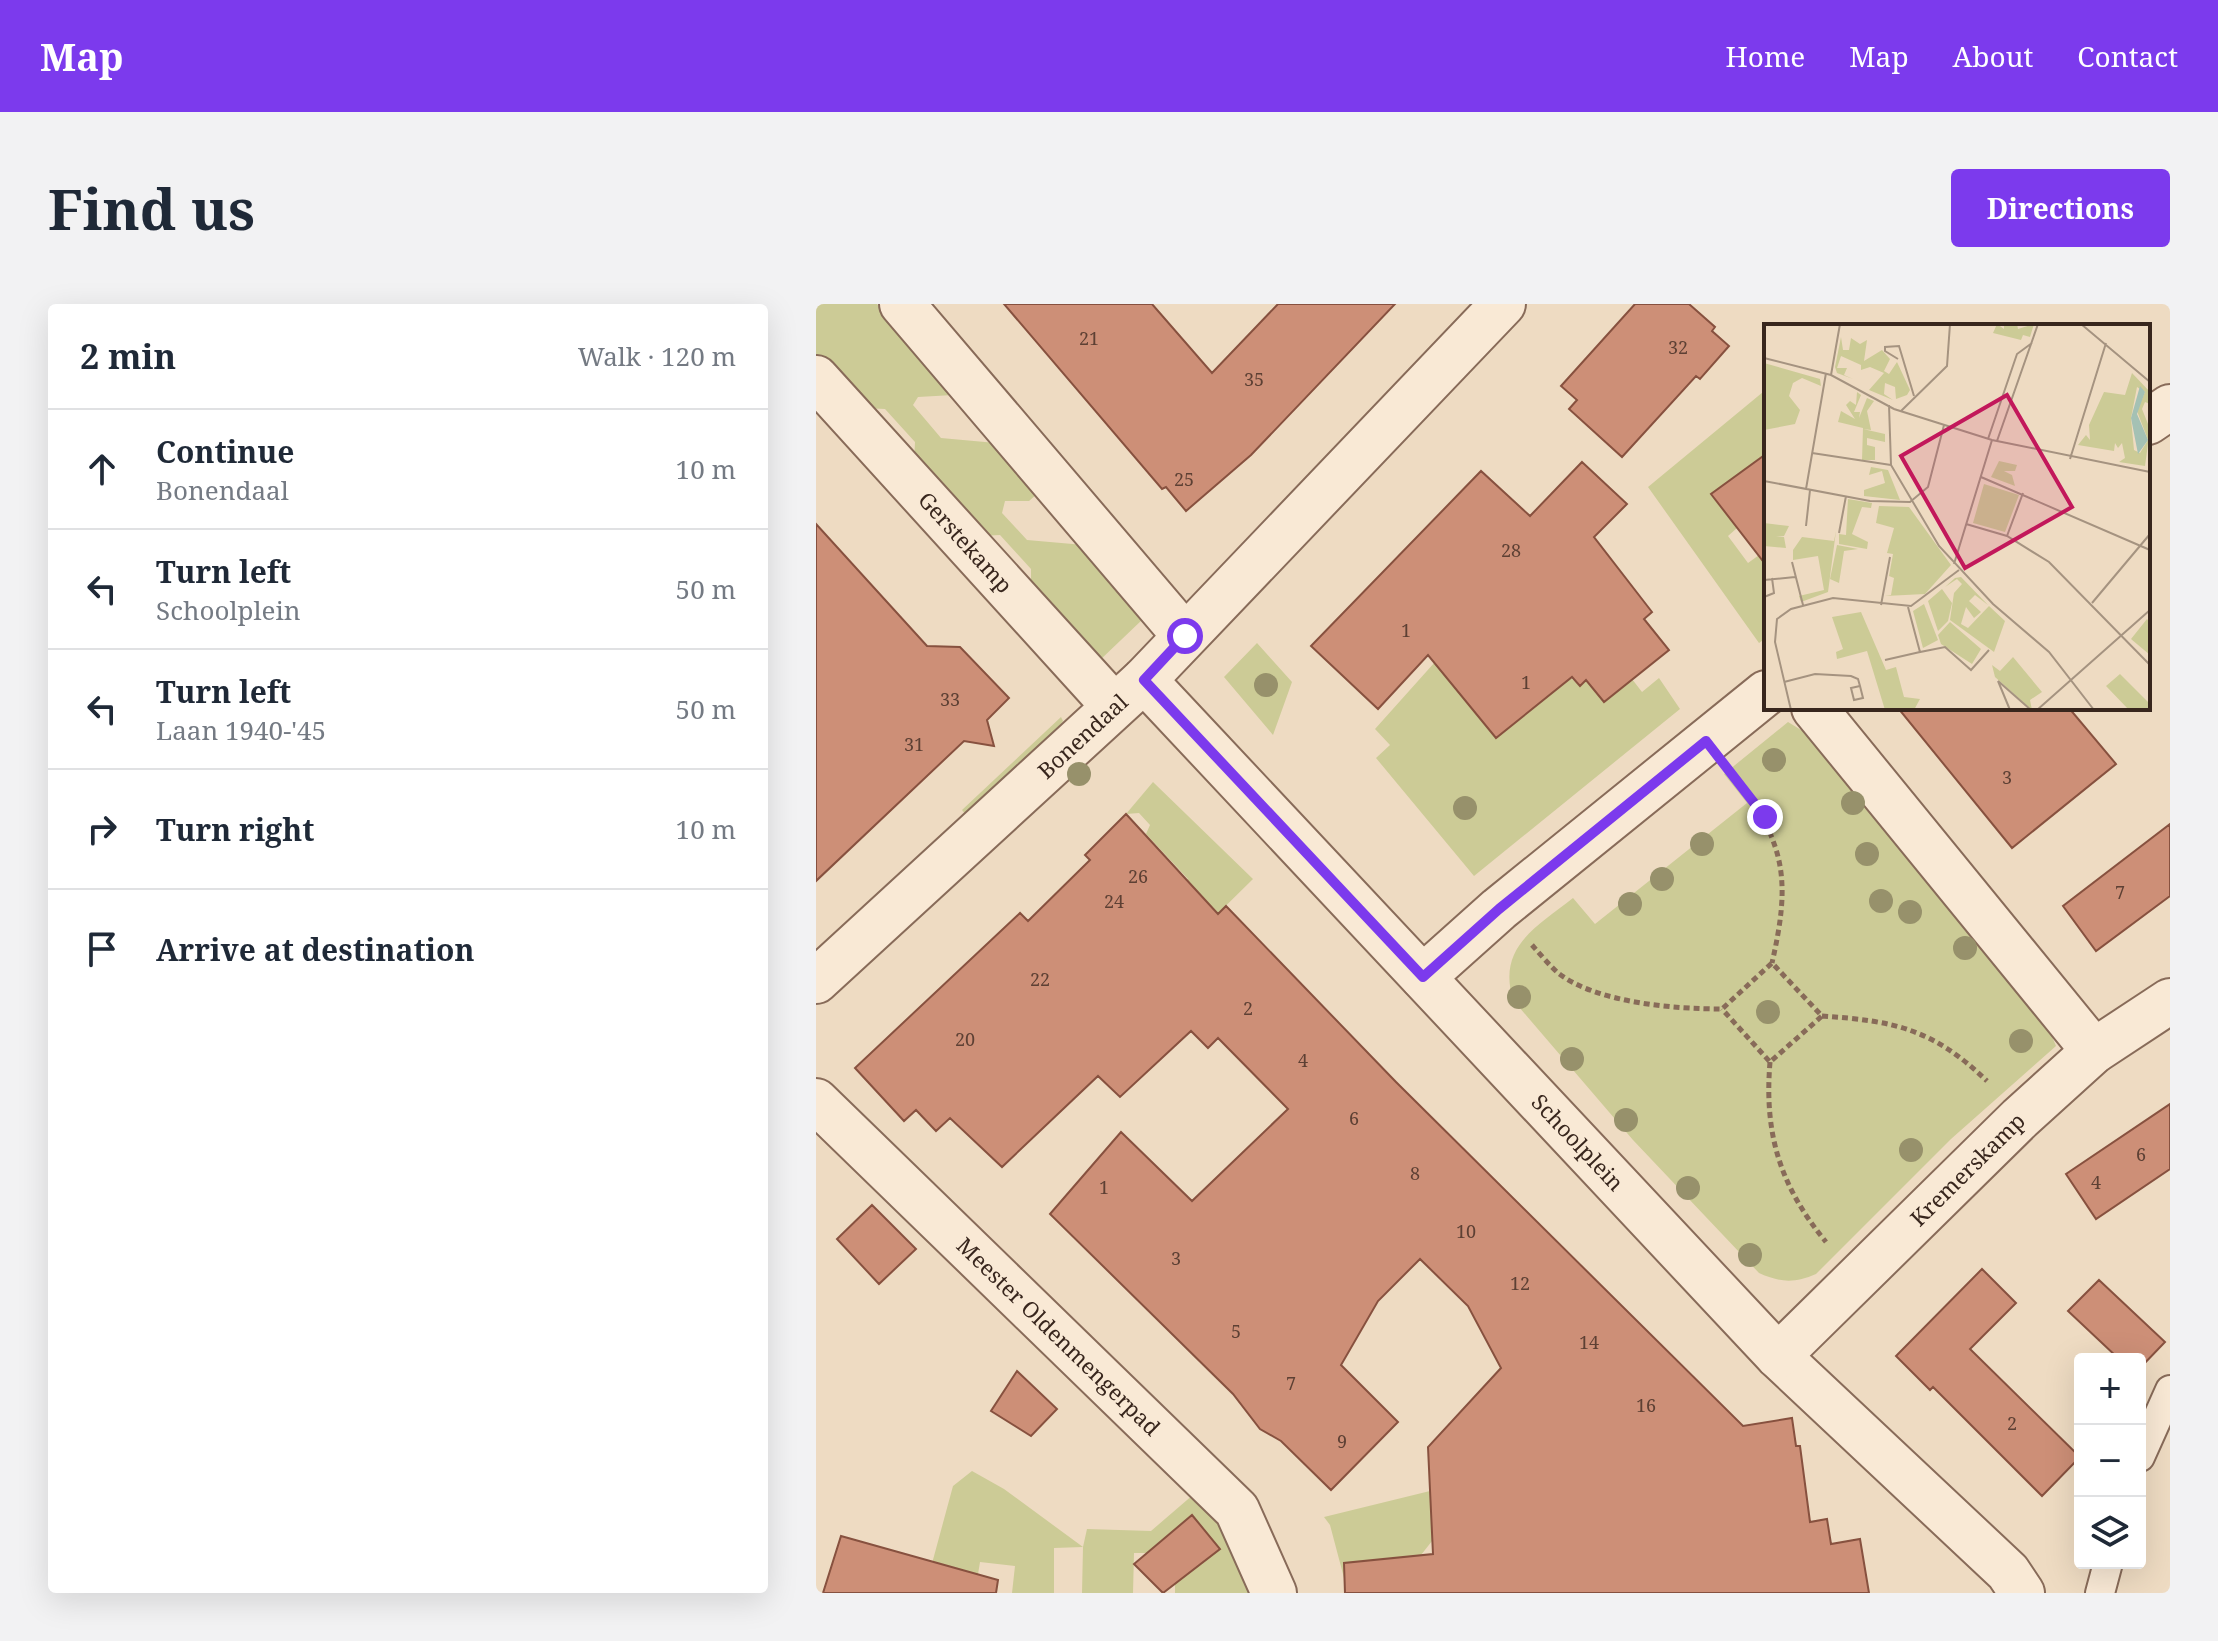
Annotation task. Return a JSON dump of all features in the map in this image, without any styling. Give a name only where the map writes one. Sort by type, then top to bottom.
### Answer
[{"type":"street","points":[[902,304],[1185,636]]},
{"type":"street","name":"Bonendaal","points":[[816,981],[1129,693],[1503,304]]},
{"type":"street","name":"Gerstekamp","points":[[816,378],[1129,693]]},
{"type":"street","points":[[2150,421],[2170,407]]},
{"type":"street","name":"Schoolplein","points":[[1129,693],[1423,977],[1778,1356],[2008,1572],[2022,1593]]},
{"type":"street","points":[[1423,977],[1499,909],[1764,695]]},
{"type":"street","points":[[1816,710],[2094,1051]]},
{"type":"street","name":"Kremerskamp","points":[[1778,1356],[2020,1118],[2094,1051],[2170,1001]]},
{"type":"street","name":"Meester Oldenmengerpad","points":[[816,1101],[1237,1510],[1274,1593]]},
{"type":"lane","points":[[2146,1444],[2170,1390]]},
{"type":"lane","points":[[2100,1593],[2106,1569]]},
{"type":"path","points":[[1499,909],[1560,974],[1611,996],[1662,1008],[1722,1009],[1772,963],[1780,929],[1783,882],[1765,817],[1706,741]]},
{"type":"path","points":[[1772,963],[1822,1016],[1897,1024],[1926,1036],[1963,1058],[2020,1118]]},
{"type":"path","points":[[1722,1009],[1770,1062]]},
{"type":"path","points":[[1822,1016],[1770,1062],[1767,1091],[1772,1134],[1783,1178],[1802,1214],[1857,1279]]},
{"type":"shaded area","points":[[816,304],[877,304],[953,395],[918,397],[913,405],[941,438],[996,443],[1037,494],[1029,501],[1005,501],[1002,513],[1027,540],[1084,545],[1143,619],[1099,661],[1031,591],[1031,569],[1000,535],[980,536],[914,464],[915,442],[885,409],[863,408],[816,357]]},
{"type":"shaded area","points":[[1763,392],[1764,477],[1737,528],[1728,536],[1748,563],[1764,551],[1764,639],[1759,643],[1648,487]]},
{"type":"shaded area","points":[[1486,605],[1580,686],[1586,680],[1632,679],[1642,692],[1659,678],[1680,709],[1474,876],[1376,758],[1390,745],[1375,729]]},
{"type":"shaded area","points":[[1257,643],[1292,682],[1273,735],[1224,677]]},
{"type":"shaded area","points":[[1061,717],[1063,721],[1058,728],[966,815],[962,810]]},
{"type":"shaded area","points":[[1788,722],[1806,733],[2048,1027],[2056,1046],[1951,1139],[1816,1274],[1788,1281],[1759,1273],[1633,1140],[1513,1000],[1510,981],[1515,952],[1524,940],[1573,898],[1595,924],[1747,803],[1724,774]]},
{"type":"shaded area","points":[[1153,782],[1253,879],[1186,945],[1171,898],[1188,879],[1146,834],[1150,825],[1139,813],[1126,814]]},
{"type":"shaded area","points":[[972,1471],[1004,1489],[1083,1547],[1054,1548],[1054,1593],[1012,1593],[1015,1566],[980,1562],[975,1593],[924,1593],[953,1486]]},
{"type":"shaded area","points":[[1430,1491],[1432,1541],[1421,1555],[1398,1558],[1348,1593],[1330,1525],[1324,1517]]},
{"type":"shaded area","points":[[1194,1494],[1226,1530],[1255,1593],[1175,1593],[1175,1572],[1151,1553],[1134,1553],[1133,1593],[1082,1593],[1083,1547],[1087,1529],[1151,1531]]},
{"type":"building","points":[[1004,304],[1152,304],[1212,373],[1278,304],[1395,304],[1251,455],[1186,511],[1166,487],[1162,489]]},
{"type":"building","points":[[1635,304],[1689,304],[1715,327],[1712,331],[1729,346],[1700,379],[1696,376],[1622,457],[1569,409],[1577,400],[1561,386]]},
{"type":"building","points":[[1764,455],[1764,562],[1711,494]]},
{"type":"building","points":[[1582,462],[1627,504],[1594,537],[1652,612],[1644,619],[1669,650],[1604,702],[1586,680],[1580,686],[1572,677],[1496,738],[1428,655],[1378,709],[1311,646],[1481,471],[1530,516]]},
{"type":"building","points":[[816,524],[927,646],[960,647],[1009,698],[987,720],[994,746],[964,741],[816,881]]},
{"type":"building","points":[[1900,710],[2071,710],[2116,764],[2012,848]]},
{"type":"building","points":[[1126,814],[1218,914],[1226,906],[1396,1082],[1743,1426],[1792,1418],[1796,1446],[1800,1446],[1810,1522],[1827,1519],[1831,1544],[1860,1539],[1869,1593],[1345,1593],[1344,1563],[1433,1554],[1428,1447],[1501,1368],[1468,1306],[1420,1259],[1378,1301],[1341,1365],[1398,1422],[1331,1490],[1281,1441],[1260,1429],[1233,1394],[1050,1214],[1121,1132],[1192,1201],[1288,1109],[1218,1038],[1208,1048],[1191,1031],[1120,1097],[1098,1076],[1002,1167],[950,1118],[936,1131],[916,1110],[904,1121],[855,1068],[1020,913],[1028,921],[1090,860],[1085,855]]},
{"type":"building","points":[[2170,824],[2170,896],[2096,951],[2063,906]]},
{"type":"building","points":[[2170,1104],[2170,1169],[2096,1219],[2066,1174]]},
{"type":"building","points":[[872,1205],[916,1249],[879,1284],[837,1239]]},
{"type":"building","points":[[1982,1269],[2016,1303],[1970,1349],[2074,1451],[2074,1463],[2042,1496],[1933,1387],[1930,1390],[1896,1356]]},
{"type":"building","points":[[2099,1280],[2165,1342],[2146,1362],[2146,1353],[2113,1353],[2068,1311]]},
{"type":"building","points":[[1017,1371],[1057,1409],[1031,1436],[991,1411]]},
{"type":"building","points":[[1192,1515],[1220,1549],[1163,1593],[1134,1564]]},
{"type":"building","points":[[841,1536],[998,1580],[996,1593],[823,1593]]},
{"type":"route","points":[[1185,636],[1144,680],[1423,977],[1499,909],[1706,741],[1765,817]]}]
